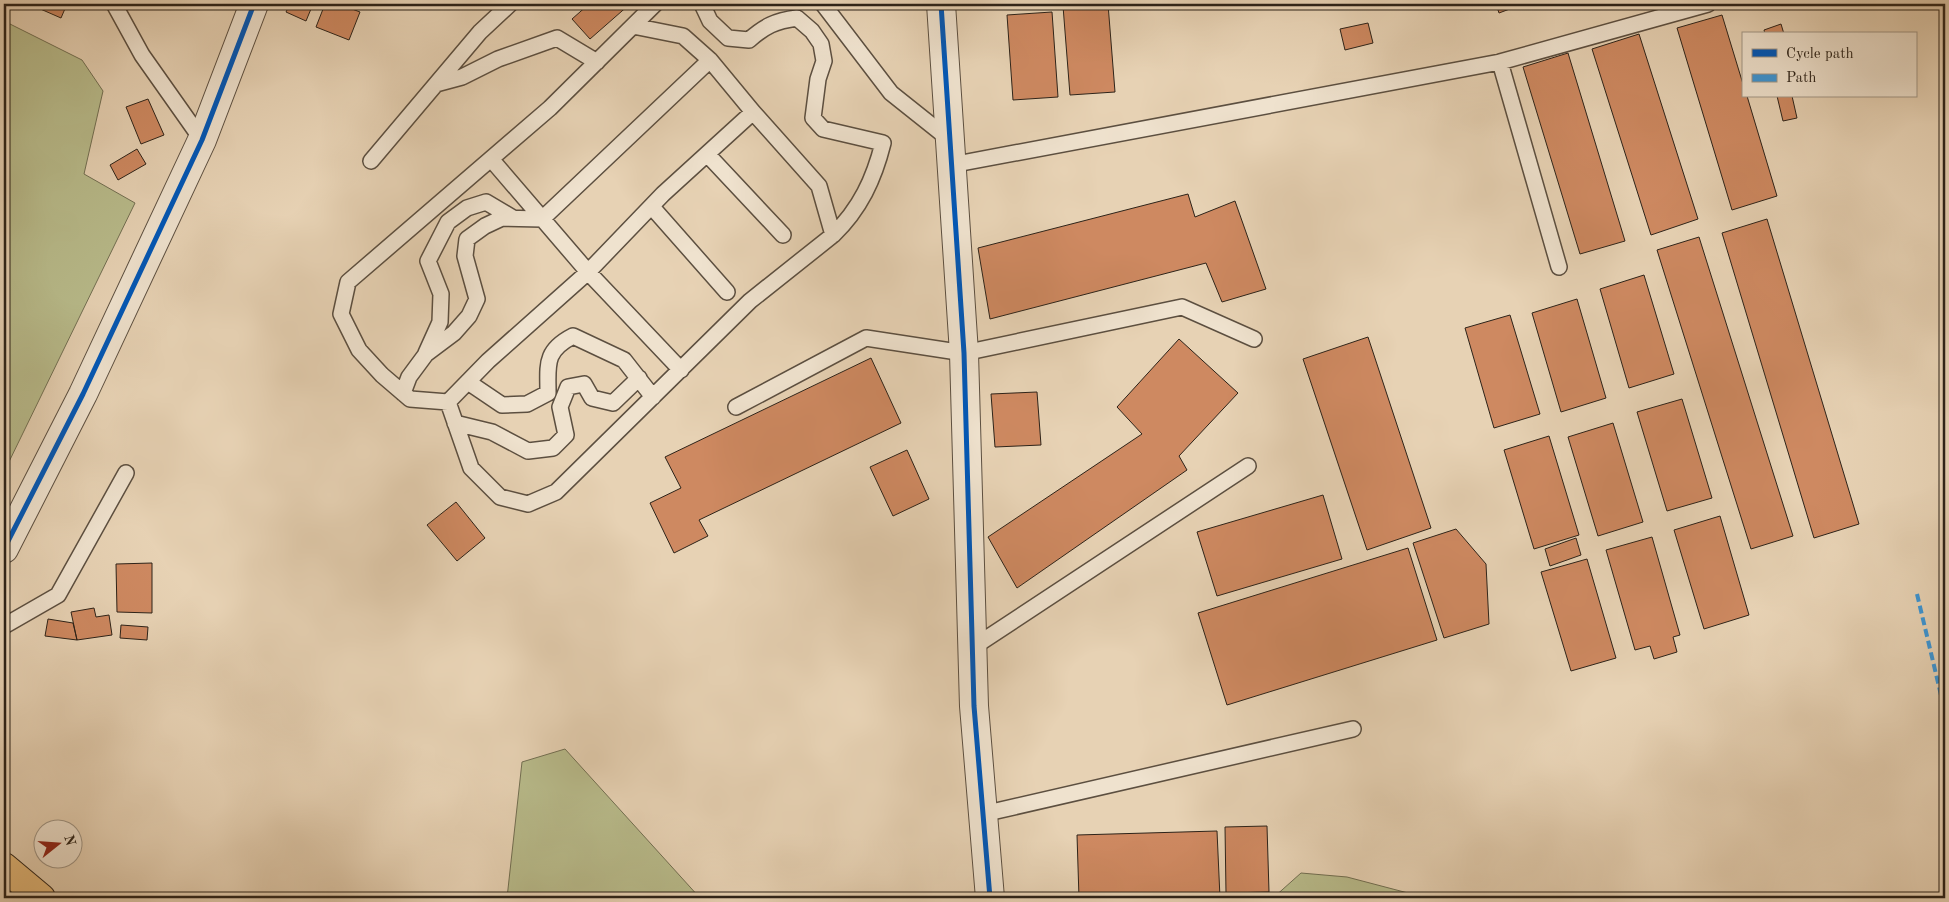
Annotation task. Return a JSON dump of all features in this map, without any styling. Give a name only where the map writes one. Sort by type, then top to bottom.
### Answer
[{"type":"main road","points":[[4,867],[41,898]]},
{"type":"street","points":[[4,549],[83,394],[202,140],[254,4]]},
{"type":"street","points":[[941,4],[964,353],[974,706],[990,898]]},
{"type":"lane","points":[[114,4],[142,55],[202,140]]},
{"type":"lane","points":[[371,161],[480,32],[510,4]]},
{"type":"lane","points":[[655,4],[550,108],[348,282],[341,314],[359,350],[382,375],[410,399],[448,402],[488,361],[588,272],[652,207],[753,112]]},
{"type":"lane","points":[[448,402],[471,468],[500,497],[528,504],[556,492],[750,301],[833,235],[845,223],[864,197],[878,165],[884,143],[823,129],[813,118],[818,80],[824,61],[821,44],[812,31],[797,18],[780,20],[763,28],[749,40],[728,38],[710,22],[702,4]]},
{"type":"lane","points":[[823,4],[891,93],[951,152],[1500,62],[1708,4]]},
{"type":"lane","points":[[633,26],[683,36],[710,60],[753,112],[819,186],[833,235]]},
{"type":"lane","points":[[436,84],[462,77],[498,59],[557,38],[597,62]]},
{"type":"lane","points":[[426,354],[454,333],[468,316],[477,299],[465,256],[467,239],[485,226],[502,218],[542,219],[710,60]]},
{"type":"lane","points":[[1500,62],[1559,267]]},
{"type":"lane","points":[[707,154],[784,235]]},
{"type":"lane","points":[[491,159],[588,272],[680,370]]},
{"type":"lane","points":[[403,393],[409,377],[426,354],[440,322],[441,294],[428,261],[448,222],[467,208],[486,202],[513,218]]},
{"type":"lane","points":[[652,207],[727,292]]},
{"type":"lane","points":[[736,407],[866,338],[964,353],[1182,307],[1254,339]]},
{"type":"lane","points":[[468,382],[502,405],[527,404],[548,393],[548,360],[560,342],[573,336],[624,360],[653,397]]},
{"type":"lane","points":[[455,423],[492,432],[528,451],[553,448],[566,435],[560,408],[568,387],[584,384],[592,398],[613,403],[639,378]]},
{"type":"lane","points":[[972,648],[1248,466]]},
{"type":"lane","points":[[4,626],[58,595],[126,473]]},
{"type":"lane","points":[[983,814],[1353,729]]},
{"type":"green space","points":[[4,21],[82,60],[103,91],[84,174],[135,203],[4,472]]},
{"type":"green space","points":[[565,749],[700,898],[507,898],[522,762]]},
{"type":"green space","points":[[1301,873],[1347,877],[1427,898],[1273,898]]},
{"type":"building","points":[[29,4],[67,4],[61,18]]},
{"type":"building","points":[[290,4],[313,4],[306,21],[286,12]]},
{"type":"building","points":[[325,4],[339,4],[360,12],[349,40],[316,27]]},
{"type":"building","points":[[589,4],[630,4],[590,39],[572,19]]},
{"type":"building","points":[[1108,4],[1115,92],[1070,95],[1063,6]]},
{"type":"building","points":[[1496,4],[1523,4],[1499,13]]},
{"type":"building","points":[[1052,12],[1058,97],[1013,100],[1007,15]]},
{"type":"building","points":[[1722,15],[1742,81],[1742,98],[1748,98],[1777,196],[1732,210],[1677,28]]},
{"type":"building","points":[[1368,23],[1373,43],[1345,50],[1340,29]]},
{"type":"building","points":[[1781,24],[1783,32],[1764,32],[1764,30]]},
{"type":"building","points":[[1639,34],[1698,219],[1651,235],[1592,49]]},
{"type":"building","points":[[1568,53],[1625,241],[1580,254],[1523,67]]},
{"type":"building","points":[[1777,98],[1792,98],[1797,118],[1783,121]]},
{"type":"building","points":[[148,99],[164,135],[141,144],[126,107]]},
{"type":"building","points":[[137,149],[146,164],[118,180],[110,165]]},
{"type":"building","points":[[1188,194],[1195,217],[1235,201],[1266,289],[1222,302],[1206,263],[990,319],[978,248]]},
{"type":"building","points":[[1767,219],[1859,524],[1814,538],[1722,233]]},
{"type":"building","points":[[1699,237],[1793,536],[1751,549],[1657,250]]},
{"type":"building","points":[[1644,275],[1674,374],[1629,388],[1600,289]]},
{"type":"building","points":[[1577,299],[1606,398],[1561,412],[1532,313]]},
{"type":"building","points":[[1510,315],[1540,414],[1494,428],[1465,328]]},
{"type":"building","points":[[1368,337],[1431,528],[1367,550],[1303,359]]},
{"type":"building","points":[[1179,339],[1238,393],[1179,456],[1187,470],[1017,588],[988,537],[1142,434],[1117,407]]},
{"type":"building","points":[[871,358],[901,423],[699,520],[708,536],[674,553],[650,503],[681,488],[665,457]]},
{"type":"building","points":[[1037,392],[1041,445],[995,447],[991,394]]},
{"type":"building","points":[[1682,399],[1712,498],[1667,511],[1637,412]]},
{"type":"building","points":[[1613,423],[1643,522],[1598,536],[1568,437]]},
{"type":"building","points":[[1549,436],[1579,535],[1534,549],[1504,450]]},
{"type":"building","points":[[907,450],[929,499],[893,516],[870,467]]},
{"type":"building","points":[[1323,495],[1342,559],[1217,596],[1197,532]]},
{"type":"building","points":[[456,502],[485,538],[457,561],[427,525]]},
{"type":"building","points":[[1720,516],[1749,615],[1704,629],[1674,530]]},
{"type":"building","points":[[1456,529],[1486,564],[1489,624],[1444,638],[1413,543]]},
{"type":"building","points":[[1652,537],[1680,635],[1673,637],[1677,652],[1654,659],[1650,646],[1635,650],[1606,550]]},
{"type":"building","points":[[1576,538],[1581,555],[1550,566],[1545,549]]},
{"type":"building","points":[[1408,548],[1437,640],[1227,705],[1198,613]]},
{"type":"building","points":[[1587,559],[1616,658],[1571,671],[1541,572]]},
{"type":"building","points":[[152,563],[152,613],[117,612],[116,564]]},
{"type":"building","points":[[94,608],[96,617],[109,615],[112,635],[77,640],[71,612]]},
{"type":"building","points":[[48,619],[73,623],[77,640],[45,636]]},
{"type":"building","points":[[121,625],[148,627],[147,640],[120,638]]},
{"type":"building","points":[[1267,826],[1269,892],[1226,893],[1225,827]]},
{"type":"building","points":[[1217,831],[1220,898],[1079,898],[1077,835]]},
{"type":"marked path","points":[[1917,594],[1945,712]]},
{"type":"cycle path","points":[[4,549],[83,394],[202,140],[254,4]]},
{"type":"cycle path","points":[[941,4],[964,353],[974,706],[990,898]]}]
